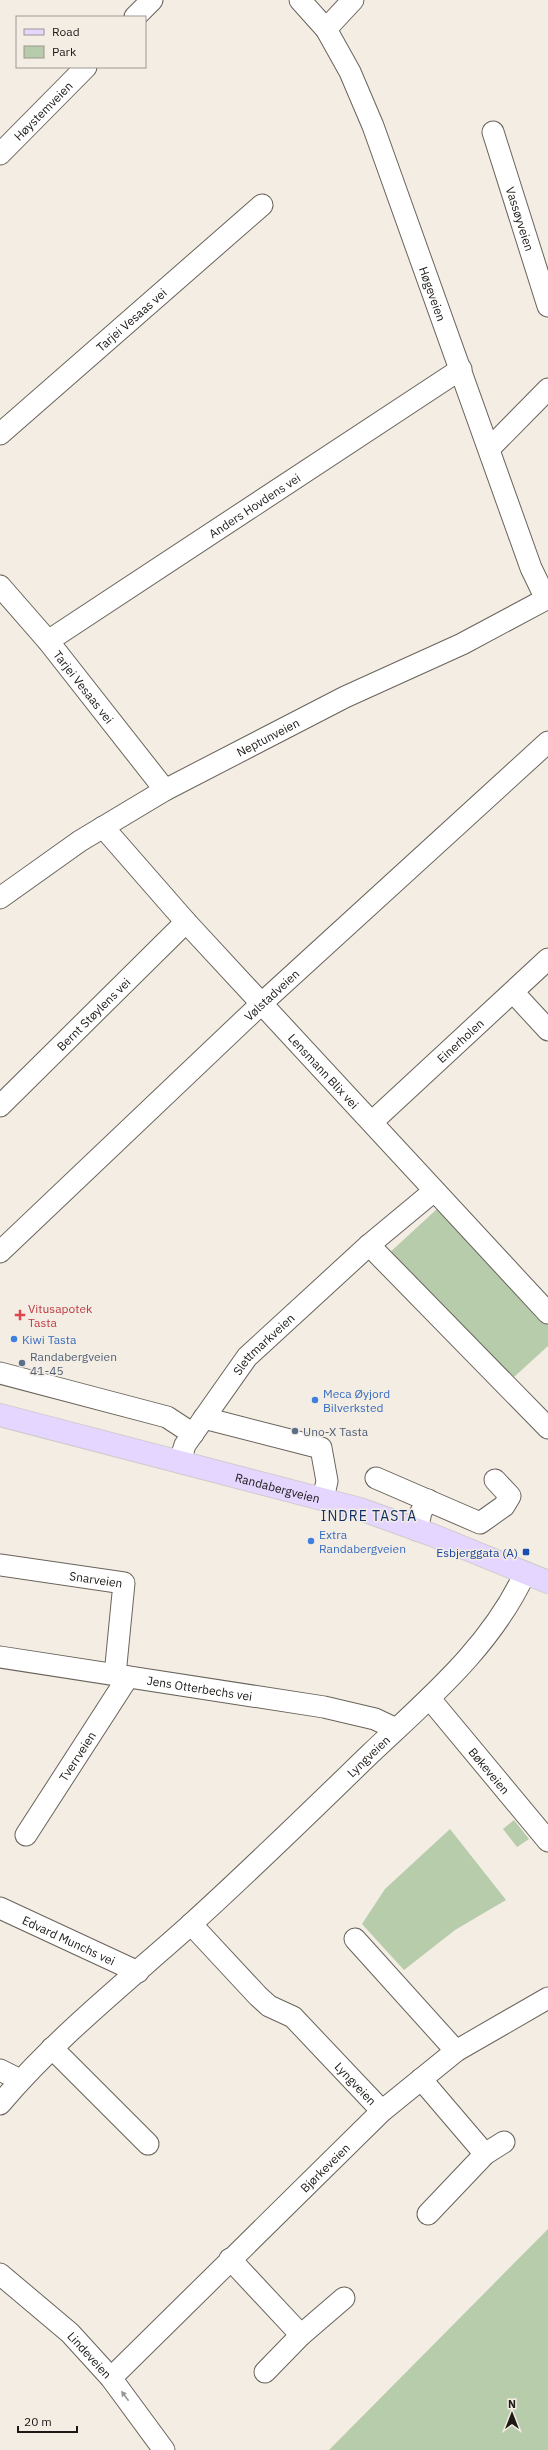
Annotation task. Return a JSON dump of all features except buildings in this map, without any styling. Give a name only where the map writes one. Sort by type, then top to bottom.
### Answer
[{"type":"main road","name":"Randabergveien","points":[[0,1415],[323,1499],[417,1530],[548,1582]]},
{"type":"street","points":[[136,16],[152,0]]},
{"type":"street","name":"Høgeveien","points":[[300,0],[326,29],[350,72],[373,126],[531,568],[547,599]]},
{"type":"street","points":[[326,29],[353,0]]},
{"type":"street","name":"Høystemveien","points":[[0,154],[85,68]]},
{"type":"street","name":"Vassøyveien","points":[[492,132],[548,306]]},
{"type":"street","name":"Tarjei Vesaas vei","points":[[0,434],[262,205]]},
{"type":"street","name":"Anders Hovdens vei","points":[[48,641],[461,369]]},
{"type":"street","points":[[489,449],[548,389]]},
{"type":"street","name":"Tarjei Vesaas vei","points":[[0,586],[48,641],[165,790]]},
{"type":"street","name":"Neptunveien","points":[[0,898],[103,826],[165,790],[345,697],[462,644],[547,599]]},
{"type":"street","name":"Vølstadveien","points":[[0,1252],[261,1004],[548,742]]},
{"type":"street","name":"Lensmann Blix vei","points":[[103,826],[186,922],[548,1313]]},
{"type":"street","name":"Bernt Støylens vei","points":[[0,1106],[186,922]]},
{"type":"street","name":"Einerholen","points":[[372,1122],[548,959]]},
{"type":"street","points":[[513,992],[548,1030]]},
{"type":"street","name":"Slettmarkveien","points":[[180,1461],[185,1445],[247,1357],[369,1245],[434,1191]]},
{"type":"street","points":[[369,1245],[548,1428]]},
{"type":"street","points":[[0,1373],[199,1426],[321,1448],[327,1481],[323,1499]]},
{"type":"street","points":[[376,1478],[480,1523],[504,1506],[510,1496],[495,1480]]},
{"type":"street","points":[[417,1530],[421,1512],[428,1500]]},
{"type":"street","name":"Snarveien","points":[[0,1565],[124,1583],[122,1676]]},
{"type":"street","name":"Lyngveien","points":[[0,2104],[20,2080],[52,2048],[191,1924],[396,1729],[430,1699],[470,1656],[500,1618],[513,1598],[525,1572]]},
{"type":"street","name":"Jens Otterbechs vei","points":[[0,1657],[324,1706],[375,1719],[396,1729]]},
{"type":"street","name":"Tverrveien","points":[[26,1835],[122,1676]]},
{"type":"street","name":"Bøkeveien","points":[[430,1699],[548,1841]]},
{"type":"street","name":"Edvard Munchs vei","points":[[0,1908],[138,1972]]},
{"type":"street","name":"Lyngveien","points":[[191,1924],[258,1996],[270,2006],[293,2018],[382,2111]]},
{"type":"street","points":[[355,1939],[456,2052]]},
{"type":"street","name":"Bjørkeveien","points":[[111,2378],[230,2259],[382,2111],[456,2052],[548,1998]]},
{"type":"street","points":[[52,2048],[148,2144]]},
{"type":"street","points":[[0,2070],[20,2080]]},
{"type":"street","points":[[421,2079],[485,2154]]},
{"type":"street","points":[[428,2214],[485,2154],[504,2142]]},
{"type":"street","points":[[230,2259],[294,2342]]},
{"type":"street","name":"Lindeveien","points":[[0,2274],[70,2333],[111,2378],[164,2450]]},
{"type":"street","points":[[265,2372],[294,2342],[344,2298]]},
{"type":"green space","points":[[437,1209],[548,1325],[548,1346],[514,1377],[387,1255]]},
{"type":"green space","points":[[514,1820],[529,1839],[517,1847],[503,1829]]},
{"type":"green space","points":[[450,1829],[506,1900],[455,1930],[404,1970],[362,1924],[385,1889]]},
{"type":"green space","points":[[548,2229],[548,2450],[329,2450]]},
{"type":"place","name":"Vitusapotek Tasta","points":[[20,1315]]},
{"type":"place","name":"Kiwi Tasta","points":[[14,1339]]},
{"type":"place","name":"Randabergveien 41-45","points":[[22,1363]]},
{"type":"place","name":"Meca Øyjord Bilverksted","points":[[315,1400]]},
{"type":"place","name":"Uno-X Tasta","points":[[295,1431]]},
{"type":"place","name":"Extra Randabergveien","points":[[311,1541]]},
{"type":"place","name":"Esbjerggata (A)","points":[[526,1552]]},
{"type":"district","name":"INDRE TASTA","points":[[369,1516]]}]
